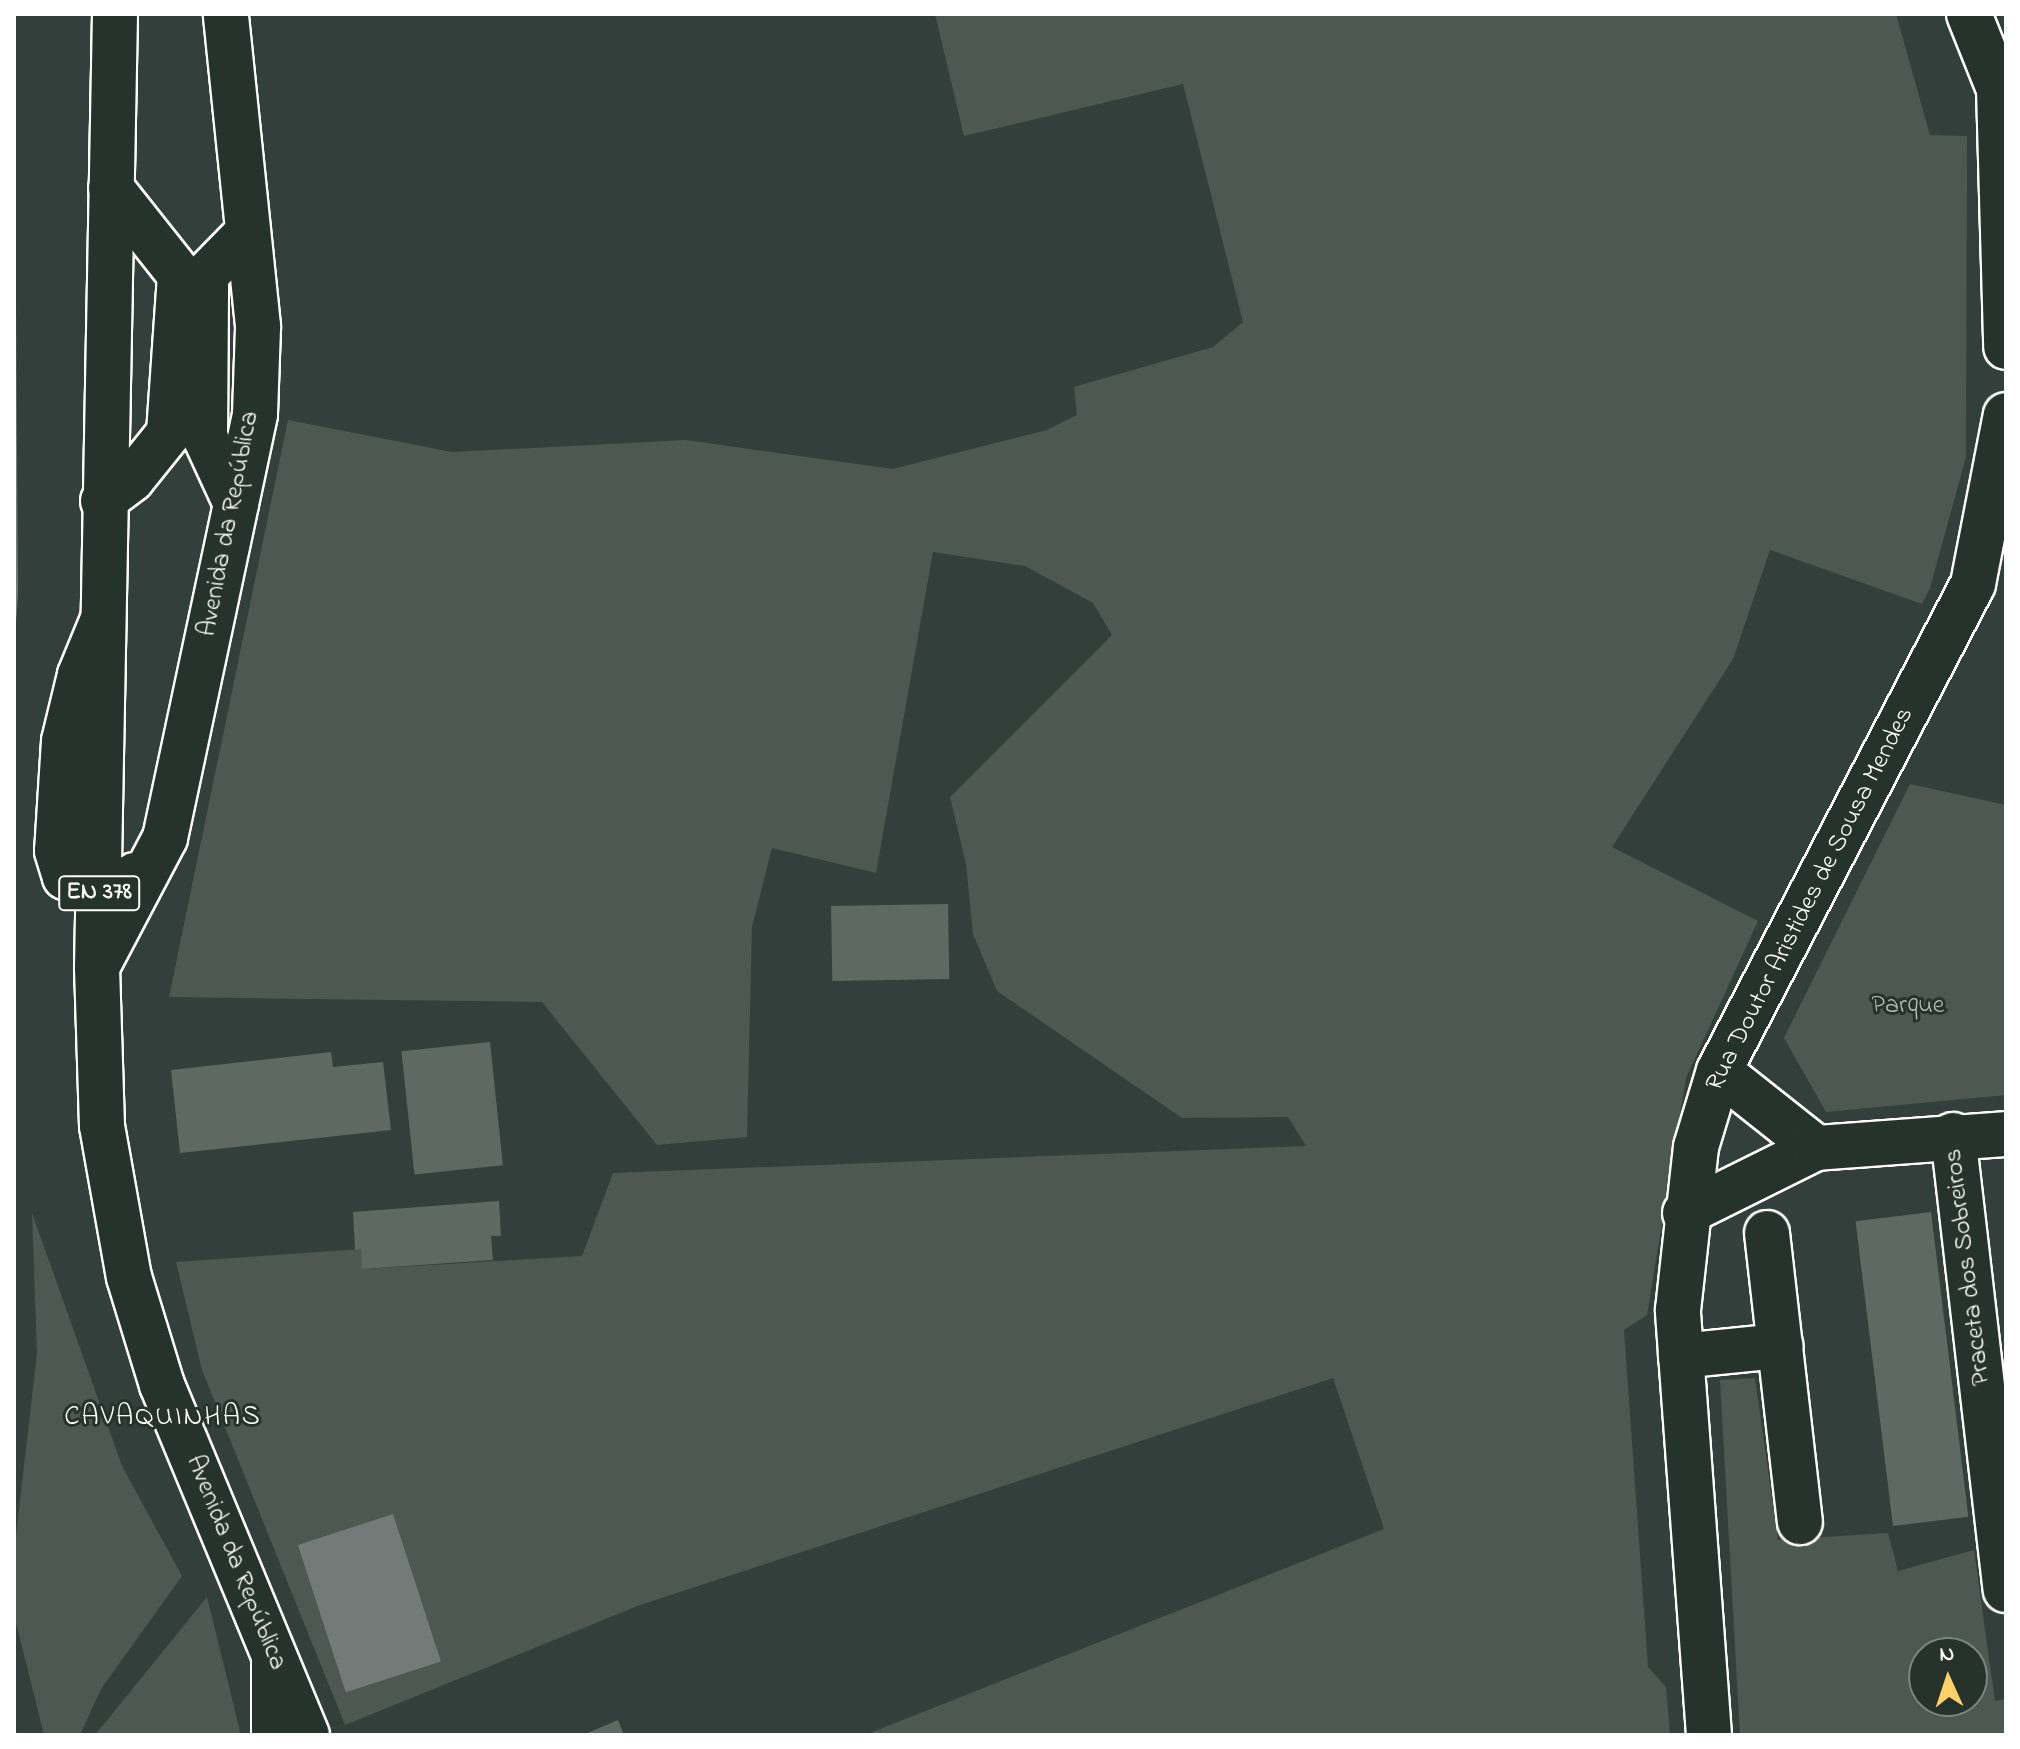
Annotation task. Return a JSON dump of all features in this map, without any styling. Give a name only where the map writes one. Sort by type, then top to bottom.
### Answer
[{"type":"street","name":"Avenida da República","points":[[115,14],[103,501],[105,613],[97,967],[102,1126],[129,1277],[162,1385],[307,1735]]},
{"type":"street","name":"Avenida da República","points":[[97,967],[165,838],[236,504],[256,385],[258,326],[226,14]]},
{"type":"street","points":[[1969,14],[1999,89],[2006,347]]},
{"type":"street","points":[[111,188],[193,275],[203,420],[209,452],[236,504]]},
{"type":"street","points":[[103,501],[160,450],[174,417],[193,275],[247,233]]},
{"type":"street","name":"Rua Doutor Aristides de Sousa Mendes","points":[[1709,1735],[1678,1310],[1685,1213],[1696,1147],[1719,1071],[1973,584],[2006,415]]},
{"type":"street","points":[[160,450],[209,452]]},
{"type":"street","points":[[99,883],[122,883],[137,874],[165,838]]},
{"type":"street","points":[[1719,1071],[1816,1148]]},
{"type":"street","points":[[1685,1213],[1816,1148],[1953,1135],[2006,1134]]},
{"type":"street","name":"Praceta dos Sobreiros","points":[[1953,1135],[2006,1590]]},
{"type":"street","points":[[1767,1233],[1800,1522]]},
{"type":"street","points":[[1681,1356],[1780,1346]]},
{"type":"street","points":[[274,1659],[274,1735]]},
{"type":"green space","points":[[935,14],[1896,14],[1930,135],[1967,136],[1966,457],[1930,588],[1922,604],[1770,550],[1733,659],[1612,847],[1758,921],[1686,1078],[1647,1315],[1624,1330],[1648,1667],[1666,1687],[1670,1735],[865,1735],[1384,1529],[1333,1378],[640,1605],[345,1725],[202,1370],[176,1262],[361,1249],[363,1269],[582,1256],[613,1173],[1306,1146],[1288,1117],[1182,1118],[997,991],[973,934],[966,864],[950,797],[1112,635],[1093,603],[1025,566],[933,552],[876,873],[772,848],[752,927],[747,1137],[657,1145],[542,1002],[169,997],[288,420],[452,452],[686,440],[893,469],[1047,430],[1077,415],[1074,387],[1213,347],[1243,322],[1183,84],[964,136]]},
{"type":"green space","name":"Parque","points":[[1910,784],[2006,805],[2006,1095],[1826,1112],[1784,1038]]},
{"type":"green space","points":[[32,1213],[122,1466],[182,1576],[101,1689],[80,1735],[44,1735],[14,1615],[14,1553],[37,1353]]},
{"type":"green space","points":[[1755,1378],[1778,1540],[1888,1533],[1898,1571],[1974,1550],[1986,1637],[1908,1637],[1908,1717],[1988,1717],[1988,1651],[1995,1701],[2006,1699],[2006,1735],[1740,1735],[1720,1380]]},
{"type":"green space","points":[[207,1597],[241,1735],[95,1735]]},
{"type":"shaded area","points":[[14,14],[18,593],[14,653]]},
{"type":"shaded area","points":[[393,1514],[441,1661],[346,1692],[298,1545]]},
{"type":"building","points":[[948,904],[949,979],[832,981],[831,906]]},
{"type":"building","points":[[490,1042],[503,1165],[414,1175],[401,1051]]},
{"type":"building","points":[[331,1052],[333,1067],[383,1062],[391,1130],[180,1153],[171,1070]]},
{"type":"building","points":[[499,1201],[501,1236],[491,1236],[493,1260],[362,1269],[361,1249],[355,1250],[353,1212]]},
{"type":"building","points":[[1931,1212],[1968,1517],[1893,1526],[1856,1221]]},
{"type":"building","points":[[618,1720],[624,1735],[583,1735]]},
{"type":"district","name":"CAVAQUINHAS","points":[[163,1418]]}]
